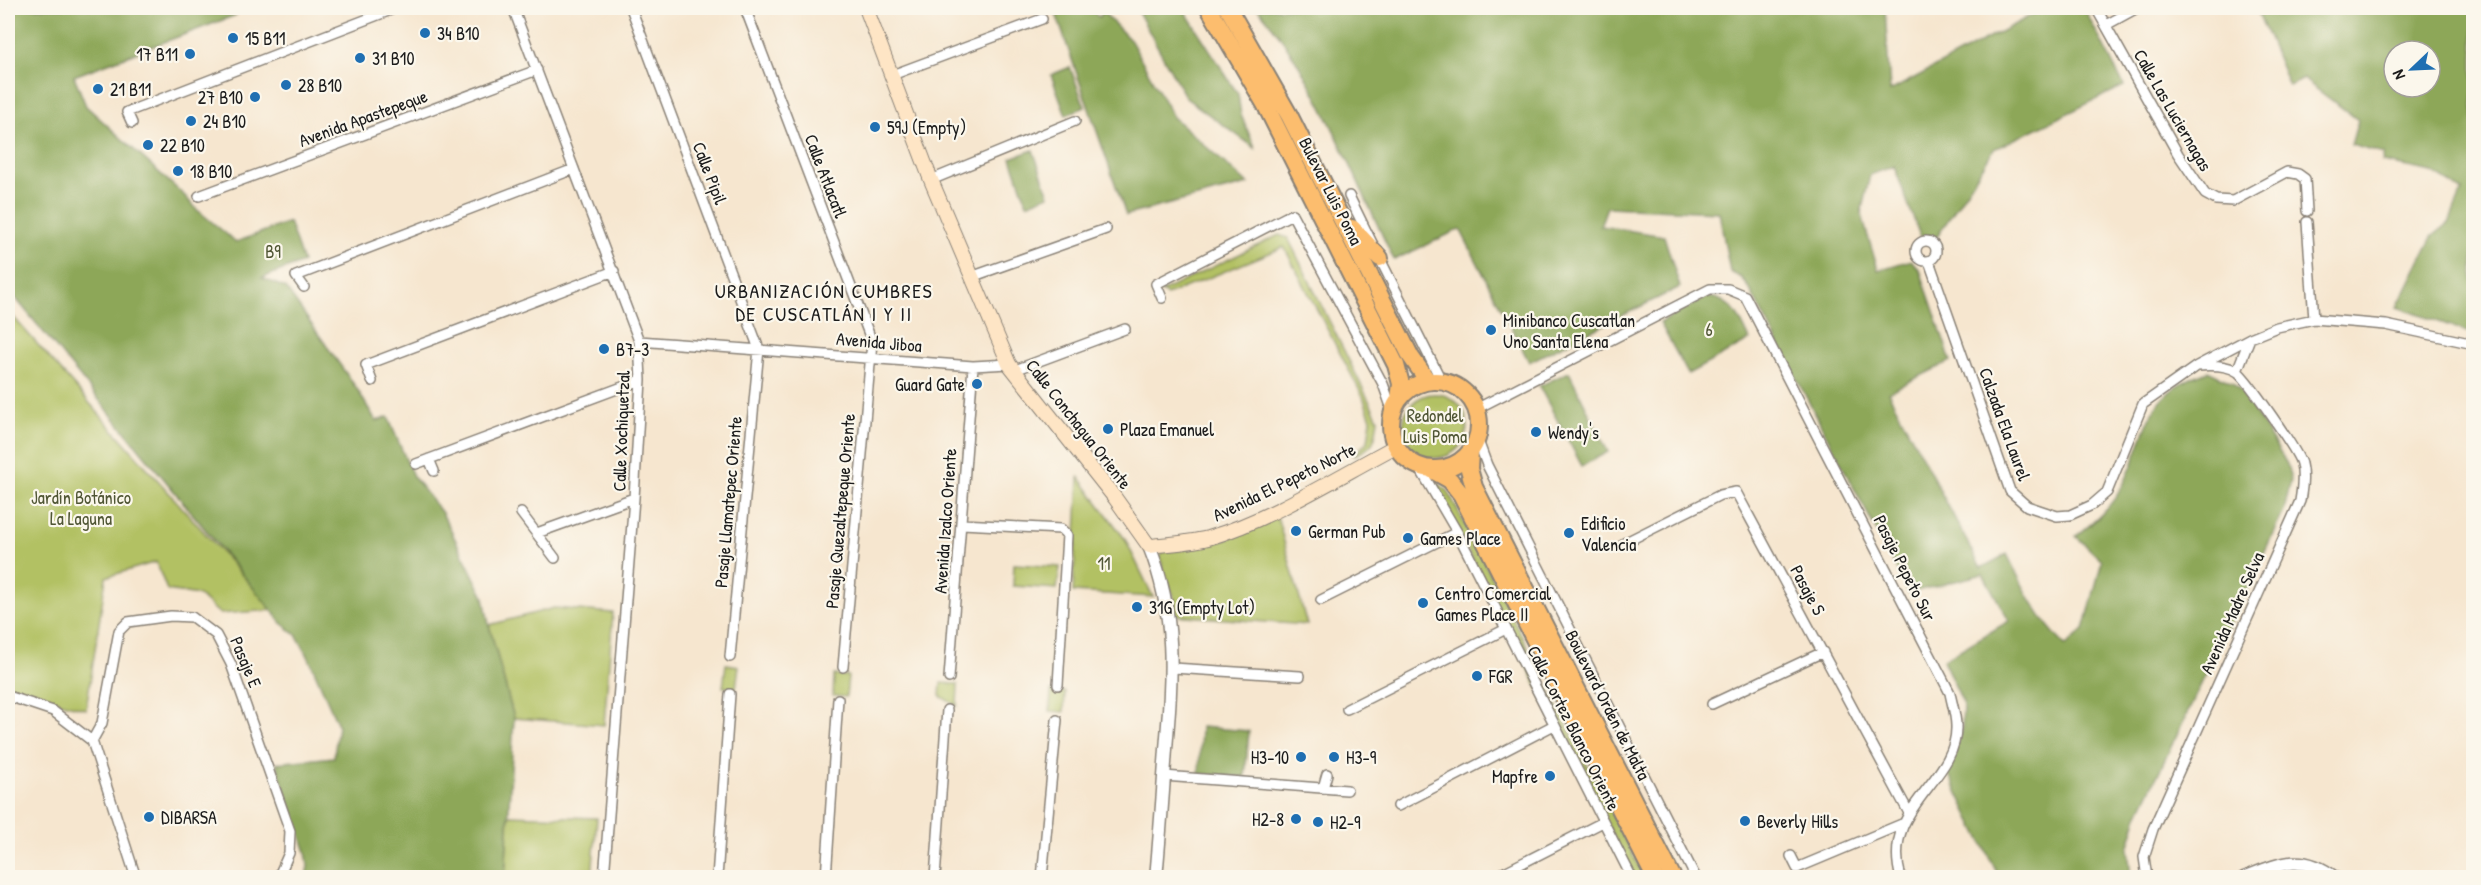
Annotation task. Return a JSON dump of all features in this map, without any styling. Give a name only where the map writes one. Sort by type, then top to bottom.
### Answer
[{"type":"highway","name":"Bulevar Luis Poma","points":[[1209,8],[1265,104],[1396,365],[1401,384],[1396,405]]},
{"type":"highway","name":"Bulevar Luis Poma","points":[[1228,8],[1257,54],[1411,357],[1435,382]]},
{"type":"highway","points":[[1337,211],[1380,258]]},
{"type":"highway","points":[[1435,382],[1463,391],[1476,409],[1479,427],[1474,445],[1456,464],[1425,468],[1403,456],[1391,433],[1396,405],[1415,386],[1435,382]]},
{"type":"highway","name":"Boulevard Orden de Malta","points":[[1474,445],[1469,470],[1474,487],[1673,878]]},
{"type":"highway","name":"Boulevard Orden de Malta","points":[[1425,468],[1450,480],[1461,494],[1655,878]]},
{"type":"main road","name":"Calle Conchagua Oriente","points":[[866,8],[931,180],[971,277],[1012,367],[1115,498],[1149,546]]},
{"type":"main road","name":"Avenida El Pepeto Norte","points":[[1149,546],[1183,543],[1227,531],[1276,509],[1396,446]]},
{"type":"street","points":[[132,123],[127,112],[396,8]]},
{"type":"street","name":"Calle Xochiquetzal","points":[[513,8],[639,341],[641,380],[634,498],[604,878]]},
{"type":"street","name":"Calle Pipil","points":[[631,8],[759,349]]},
{"type":"street","name":"Calle Atlacatl","points":[[745,8],[872,342],[870,357]]},
{"type":"street","name":"Calle Las Luciernagas","points":[[2096,8],[2178,154],[2205,194],[2216,200],[2233,201],[2287,172],[2298,174],[2305,179],[2307,211]]},
{"type":"street","points":[[2106,25],[2137,8]]},
{"type":"street","points":[[892,75],[1042,18]]},
{"type":"street","name":"Avenida Apastepeque","points":[[199,196],[537,70]]},
{"type":"street","points":[[931,180],[1076,120]]},
{"type":"street","points":[[304,287],[296,276],[574,170]]},
{"type":"street","points":[[1349,196],[1380,258],[1435,382]]},
{"type":"street","points":[[1162,298],[1156,284],[1292,214],[1396,405]]},
{"type":"street","points":[[2307,222],[2314,319]]},
{"type":"street","points":[[971,277],[1106,229]]},
{"type":"street","name":"Calzada Ela Laurel","points":[[1929,261],[2010,491],[2026,506],[2046,514],[2070,515],[2092,505],[2107,492],[2143,404],[2197,366],[2250,338]]},
{"type":"street","points":[[372,381],[366,365],[614,271]]},
{"type":"street","name":"Pasaje Pepeto Sur","points":[[1476,409],[1676,304],[1710,289],[1728,289],[1745,296],[1950,693],[1957,726],[1946,759],[1902,824],[1896,849],[1901,878]]},
{"type":"street","points":[[2197,366],[2212,364],[2237,372],[2250,338],[2277,327],[2314,319],[2386,325],[2474,344]]},
{"type":"street","name":"Avenida Jiboa","points":[[639,341],[1012,367],[1125,329]]},
{"type":"street","name":"Pasaje Llamatepec Oriente","points":[[730,657],[759,349]]},
{"type":"street","name":"Pasaje Quezaltepeque Oriente","points":[[843,668],[870,357]]},
{"type":"street","name":"Avenida Izalco Oriente","points":[[949,678],[973,366]]},
{"type":"street","name":"Avenida Madre Selva","points":[[2147,878],[2144,857],[2153,829],[2300,501],[2303,485],[2301,463],[2290,442],[2237,372]]},
{"type":"street","points":[[416,464],[641,380]]},
{"type":"street","points":[[1474,445],[1487,465],[1696,878]]},
{"type":"street","points":[[429,459],[434,471]]},
{"type":"street","name":"Calle Cortez Blanco Oriente","points":[[1425,468],[1632,878]]},
{"type":"street","name":"Pasaje S","points":[[1624,543],[1720,495],[1736,492],[1909,813]]},
{"type":"street","points":[[537,533],[634,498]]},
{"type":"street","points":[[521,513],[555,558]]},
{"type":"street","points":[[962,524],[1061,529],[1066,535],[1059,685]]},
{"type":"street","points":[[1321,600],[1457,532]]},
{"type":"street","name":"Calle Conchagua Oriente","points":[[1149,546],[1162,577],[1169,618],[1173,668],[1156,878]]},
{"type":"street","name":"Pasaje E","points":[[92,741],[102,723],[119,631],[128,622],[171,616],[192,617],[206,626],[216,635],[231,664],[290,831],[289,853],[278,878]]},
{"type":"street","points":[[1347,709],[1506,629]]},
{"type":"street","points":[[1712,704],[1823,652]]},
{"type":"street","points":[[1173,668],[1300,676]]},
{"type":"street","points":[[717,878],[730,694]]},
{"type":"street","points":[[8,696],[53,711],[92,741],[136,878]]},
{"type":"street","points":[[826,878],[838,699]]},
{"type":"street","points":[[934,878],[947,710]]},
{"type":"street","points":[[1042,878],[1057,720]]},
{"type":"street","points":[[1398,806],[1554,724]]},
{"type":"street","points":[[1323,788],[1327,774]]},
{"type":"street","points":[[1164,776],[1347,790]]},
{"type":"street","points":[[1493,878],[1603,822]]},
{"type":"street","points":[[1791,856],[1799,871],[1902,824]]},
{"type":"street","points":[[2244,878],[2280,864],[2293,862],[2320,866],[2335,878]]},
{"type":"street","points":[[2284,878],[2308,878]]},
{"type":"green space","name":"B9","points":[[8,8],[233,8],[236,15],[74,76],[86,106],[185,196],[195,208],[236,242],[289,222],[303,262],[262,278],[286,288],[357,389],[376,421],[388,417],[413,476],[442,513],[484,597],[489,625],[514,718],[505,877],[306,877],[308,866],[306,852],[276,763],[334,757],[338,725],[308,656],[297,636],[282,623],[8,289]]},
{"type":"green space","points":[[1054,8],[1088,8],[1099,17],[1103,12],[1131,41],[1173,117],[1248,184],[1126,215]]},
{"type":"green space","points":[[1136,8],[1183,8],[1238,94],[1241,115],[1255,148],[1186,98]]},
{"type":"green space","points":[[1257,8],[1885,8],[1890,91],[2045,8],[2084,8],[2124,86],[1994,149],[1937,237],[1920,236],[1894,166],[1870,175],[1861,213],[1878,270],[1911,260],[1920,270],[1951,361],[1888,392],[1981,568],[2007,554],[2040,614],[2066,646],[2084,630],[2102,561],[2076,536],[2102,513],[2118,493],[2132,466],[2150,417],[2170,391],[2208,371],[2233,383],[2244,394],[2287,464],[2291,480],[2284,511],[2137,818],[2128,849],[2131,877],[1999,877],[1947,771],[1962,730],[1963,703],[1943,660],[2009,621],[1983,574],[1909,593],[1749,288],[1742,278],[1730,272],[1719,212],[1607,207],[1600,226],[1664,236],[1680,287],[1529,362],[1460,229],[1394,260],[1315,94],[1278,33]]},
{"type":"green space","points":[[2256,8],[2473,8],[2473,334],[2397,307],[2432,237],[2449,223],[2462,191],[2432,172],[2382,162],[2384,154],[2351,145],[2358,120],[2303,79],[2289,86]]},
{"type":"green space","points":[[1070,67],[1085,107],[1066,115],[1051,75]]},
{"type":"green space","points":[[1033,150],[1049,195],[1027,204],[1011,158]]},
{"type":"green space","points":[[1279,235],[1288,238],[1378,419],[1373,443],[1366,450],[1353,456],[1368,441],[1371,419],[1363,397],[1284,247],[1167,295],[1161,292]]},
{"type":"green space","name":"6","points":[[1707,297],[1723,301],[1734,311],[1750,340],[1688,374],[1660,323]]},
{"type":"green space","name":"Jardín Botánico La Laguna","points":[[8,311],[273,610],[220,614],[198,595],[167,590],[156,562],[106,577],[86,709],[8,689]]},
{"type":"green space","points":[[1569,372],[1608,452],[1582,466],[1539,386]]},
{"type":"green space","name":"Redondel Luis Poma","points":[[1435,394],[1447,396],[1458,403],[1465,414],[1467,426],[1465,438],[1458,449],[1447,456],[1435,458],[1423,456],[1412,449],[1405,438],[1403,426],[1405,414],[1412,403],[1423,396]]},
{"type":"green space","name":"11","points":[[1079,477],[1125,539],[1153,597],[1073,592]]},
{"type":"green space","points":[[1432,479],[1448,491],[1644,877],[1634,877]]},
{"type":"green space","points":[[1277,516],[1307,625],[1173,615],[1175,601],[1160,558],[1162,552],[1222,540]]},
{"type":"green space","points":[[1014,564],[1060,567],[1057,589],[1013,586]]},
{"type":"green space","points":[[554,608],[613,613],[604,725],[514,718],[489,625]]},
{"type":"green space","points":[[726,664],[739,666],[736,688],[723,687]]},
{"type":"green space","points":[[834,675],[848,676],[846,697],[833,696]]},
{"type":"green space","points":[[941,683],[958,684],[957,706],[940,696]]},
{"type":"green space","points":[[1051,691],[1065,692],[1064,712],[1050,711]]},
{"type":"green space","points":[[1201,727],[1249,731],[1245,777],[1199,774]]},
{"type":"green space","points":[[509,815],[597,818],[592,877],[505,878]]},
{"type":"place","name":"34 B10","points":[[425,33]]},
{"type":"place","name":"15 B11","points":[[233,38]]},
{"type":"place","name":"17 B11","points":[[190,54]]},
{"type":"place","name":"31 B10","points":[[360,58]]},
{"type":"place","name":"28 B10","points":[[286,85]]},
{"type":"place","name":"21 B11","points":[[98,89]]},
{"type":"place","name":"27 B10","points":[[255,97]]},
{"type":"place","name":"24 B10","points":[[191,121]]},
{"type":"place","name":"59J (Empty)","points":[[875,127]]},
{"type":"place","name":"22 B10","points":[[148,145]]},
{"type":"place","name":"18 B10","points":[[178,171]]},
{"type":"place","name":"Minibanco Cuscatlan Uno Santa Elena","points":[[1491,330]]},
{"type":"place","name":"B7-3","points":[[604,349]]},
{"type":"place","name":"Guard Gate","points":[[977,384]]},
{"type":"place","name":"Plaza Emanuel","points":[[1108,429]]},
{"type":"place","name":"Wendy's","points":[[1536,432]]},
{"type":"place","name":"German Pub","points":[[1296,531]]},
{"type":"place","name":"Edificio Valencia","points":[[1569,533]]},
{"type":"place","name":"Games Place","points":[[1408,538]]},
{"type":"place","name":"Centro Comercial Games Place II","points":[[1423,603]]},
{"type":"place","name":"31G (Empty Lot)","points":[[1137,607]]},
{"type":"place","name":"FGR","points":[[1477,676]]},
{"type":"place","name":"H3-10","points":[[1301,757]]},
{"type":"place","name":"H3-9","points":[[1334,757]]},
{"type":"place","name":"Mapfre","points":[[1550,776]]},
{"type":"place","name":"DIBARSA","points":[[149,817]]},
{"type":"place","name":"H2-8","points":[[1296,819]]},
{"type":"place","name":"Beverly Hills","points":[[1745,821]]},
{"type":"place","name":"H2-9","points":[[1318,822]]},
{"type":"district","name":"URBANIZACIÓN CUMBRES DE CUSCATLÁN I Y II","points":[[824,302]]}]
